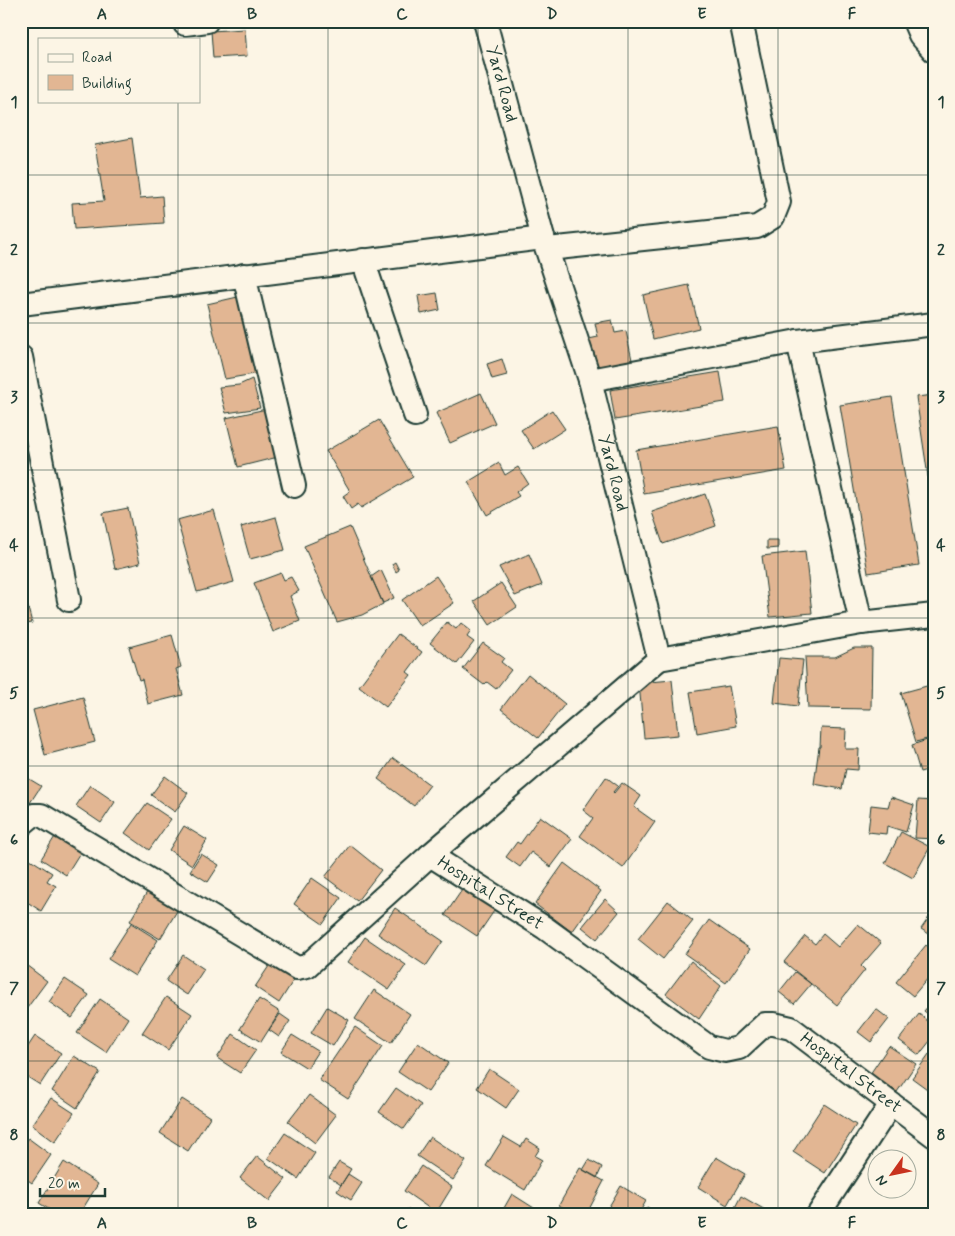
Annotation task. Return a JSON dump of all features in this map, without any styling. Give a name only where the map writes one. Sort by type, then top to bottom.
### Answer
[{"type":"street","points":[[185,24],[207,21]]},
{"type":"street","name":"Yard Road","points":[[485,21],[545,243],[590,380],[659,659]]},
{"type":"street","points":[[21,304],[363,260],[545,243],[757,227],[773,216],[779,202],[741,21]]},
{"type":"street","points":[[914,21],[920,35],[934,51]]},
{"type":"street","points":[[363,260],[415,415]]},
{"type":"street","points":[[244,275],[294,486]]},
{"type":"street","points":[[590,380],[798,341],[934,324]]},
{"type":"street","points":[[798,341],[860,623]]},
{"type":"street","points":[[21,357],[69,600]]},
{"type":"street","points":[[430,855],[659,659],[860,623],[934,615]]},
{"type":"street","name":"Hospital Street","points":[[22,823],[33,815],[41,815],[297,968],[307,966],[430,855],[545,928],[709,1047],[725,1051],[739,1048],[765,1024],[791,1028],[934,1136]]},
{"type":"street","points":[[818,1215],[891,1104]]},
{"type":"building","points":[[245,29],[247,56],[213,58],[211,31]]},
{"type":"building","points":[[132,138],[140,198],[162,196],[164,223],[74,229],[72,203],[104,201],[95,145]]},
{"type":"building","points":[[689,285],[699,328],[653,339],[643,295]]},
{"type":"building","points":[[437,293],[440,310],[421,314],[418,296]]},
{"type":"building","points":[[242,296],[260,373],[225,379],[207,304]]},
{"type":"building","points":[[612,320],[615,333],[626,331],[632,360],[596,368],[589,339],[598,337],[595,323]]},
{"type":"building","points":[[502,359],[507,375],[492,379],[487,364]]},
{"type":"building","points":[[720,372],[725,402],[615,420],[610,390]]},
{"type":"building","points":[[252,379],[260,408],[226,413],[219,387],[239,385]]},
{"type":"building","points":[[481,393],[495,423],[450,443],[436,413]]},
{"type":"building","points":[[934,395],[934,516],[916,397]]},
{"type":"building","points":[[892,397],[919,565],[868,573],[840,405]]},
{"type":"building","points":[[266,409],[278,457],[238,467],[226,418]]},
{"type":"building","points":[[552,410],[565,429],[534,449],[521,430]]},
{"type":"building","points":[[379,420],[413,477],[361,508],[358,504],[351,509],[343,496],[350,491],[326,451]]},
{"type":"building","points":[[778,426],[786,470],[644,494],[636,450]]},
{"type":"building","points":[[499,463],[505,475],[518,467],[528,483],[516,492],[519,496],[487,515],[468,482]]},
{"type":"building","points":[[705,494],[716,526],[663,544],[652,512]]},
{"type":"building","points":[[128,508],[140,563],[115,569],[103,513]]},
{"type":"building","points":[[214,510],[234,582],[197,592],[177,520]]},
{"type":"building","points":[[276,517],[285,550],[250,559],[241,527]]},
{"type":"building","points":[[350,527],[383,604],[362,615],[337,622],[304,546]]},
{"type":"building","points":[[767,540],[778,540],[778,548],[767,549]]},
{"type":"building","points":[[805,551],[812,613],[770,617],[762,556]]},
{"type":"building","points":[[529,554],[542,585],[515,596],[499,567]]},
{"type":"building","points":[[395,562],[399,570],[396,572],[392,564]]},
{"type":"building","points":[[381,570],[394,598],[383,603],[371,577]]},
{"type":"building","points":[[281,573],[284,580],[291,577],[299,591],[290,596],[300,621],[273,632],[254,583]]},
{"type":"building","points":[[436,576],[454,603],[420,626],[402,600]]},
{"type":"building","points":[[501,583],[517,607],[490,625],[474,601]]},
{"type":"building","points":[[26,600],[32,623],[21,625],[21,601]]},
{"type":"building","points":[[447,622],[456,629],[461,623],[471,631],[467,637],[474,642],[457,664],[430,643]]},
{"type":"building","points":[[398,634],[422,652],[407,672],[411,675],[386,707],[359,686]]},
{"type":"building","points":[[172,635],[181,667],[176,669],[183,695],[148,704],[142,679],[139,680],[129,647]]},
{"type":"building","points":[[483,643],[504,658],[501,662],[511,670],[496,689],[487,682],[484,685],[463,669]]},
{"type":"building","points":[[854,648],[872,648],[871,709],[808,708],[805,657],[835,657]]},
{"type":"building","points":[[779,658],[803,660],[798,706],[774,703]]},
{"type":"building","points":[[528,674],[565,704],[538,738],[501,709]]},
{"type":"building","points":[[672,680],[678,735],[644,738],[639,683]]},
{"type":"building","points":[[934,684],[934,737],[916,742],[901,693]]},
{"type":"building","points":[[729,686],[736,726],[697,733],[690,692]]},
{"type":"building","points":[[83,697],[95,742],[45,755],[33,710]]},
{"type":"building","points":[[821,728],[846,729],[845,749],[859,749],[858,770],[846,769],[842,789],[814,784]]},
{"type":"building","points":[[933,738],[934,768],[920,772],[912,745]]},
{"type":"building","points":[[393,758],[430,785],[414,806],[378,779]]},
{"type":"building","points":[[21,774],[41,786],[26,809],[21,806]]},
{"type":"building","points":[[165,776],[188,793],[175,812],[151,795]]},
{"type":"building","points":[[606,777],[618,786],[614,793],[622,783],[641,796],[634,807],[655,822],[623,868],[580,836],[593,818],[583,810]]},
{"type":"building","points":[[90,785],[115,802],[101,823],[76,806]]},
{"type":"building","points":[[891,797],[914,805],[906,832],[887,826],[886,834],[868,832],[871,805],[888,807]]},
{"type":"building","points":[[918,800],[934,801],[934,839],[915,838]]},
{"type":"building","points":[[147,803],[171,819],[149,850],[125,833]]},
{"type":"building","points":[[540,816],[572,839],[551,867],[531,852],[520,867],[506,857],[517,842],[520,844]]},
{"type":"building","points":[[184,826],[207,840],[192,865],[169,850]]},
{"type":"building","points":[[61,827],[86,843],[66,875],[41,859]]},
{"type":"building","points":[[901,832],[930,847],[913,878],[885,863]]},
{"type":"building","points":[[350,845],[381,870],[357,901],[325,877]]},
{"type":"building","points":[[201,854],[219,865],[208,882],[190,871]]},
{"type":"building","points":[[30,859],[52,873],[47,881],[56,886],[41,911],[21,898],[23,891],[21,890],[21,871]]},
{"type":"building","points":[[564,863],[601,891],[572,932],[535,904]]},
{"type":"building","points":[[312,878],[341,898],[323,924],[294,904]]},
{"type":"building","points":[[153,882],[183,901],[160,939],[130,921]]},
{"type":"building","points":[[464,887],[496,908],[477,936],[445,915]]},
{"type":"building","points":[[605,899],[619,912],[597,939],[582,927]]},
{"type":"building","points":[[668,901],[693,921],[663,959],[638,939]]},
{"type":"building","points":[[395,908],[443,941],[426,966],[378,934]]},
{"type":"building","points":[[934,910],[934,937],[921,929]]},
{"type":"building","points":[[709,920],[750,949],[726,983],[685,954]]},
{"type":"building","points":[[131,923],[158,940],[135,976],[108,959]]},
{"type":"building","points":[[858,924],[881,943],[861,966],[865,970],[837,1005],[784,962],[805,936],[815,944],[823,934],[838,947]]},
{"type":"building","points":[[365,937],[406,965],[389,990],[348,962]]},
{"type":"building","points":[[926,945],[934,952],[934,971],[913,996],[896,982]]},
{"type":"building","points":[[183,955],[204,969],[187,995],[166,981]]},
{"type":"building","points":[[275,957],[298,973],[279,1003],[255,987]]},
{"type":"building","points":[[691,961],[721,986],[699,1019],[666,994]]},
{"type":"building","points":[[26,965],[47,981],[27,1008],[21,1004],[21,971]]},
{"type":"building","points":[[795,972],[811,984],[794,1004],[779,992]]},
{"type":"building","points":[[65,979],[89,995],[72,1018],[49,1002]]},
{"type":"building","points":[[374,990],[410,1014],[391,1043],[355,1019]]},
{"type":"building","points":[[166,997],[192,1014],[168,1050],[142,1033]]},
{"type":"building","points":[[100,999],[128,1018],[106,1052],[77,1033]]},
{"type":"building","points":[[259,999],[280,1012],[261,1042],[240,1029]]},
{"type":"building","points":[[934,999],[934,1019],[924,1011]]},
{"type":"building","points":[[327,1007],[349,1020],[333,1046],[311,1033]]},
{"type":"building","points":[[876,1009],[889,1019],[871,1042],[858,1032]]},
{"type":"building","points":[[280,1014],[290,1021],[279,1037],[269,1030]]},
{"type":"building","points":[[919,1014],[934,1026],[934,1036],[919,1055],[899,1040]]},
{"type":"building","points":[[355,1027],[383,1046],[348,1099],[319,1080]]},
{"type":"building","points":[[233,1034],[256,1050],[240,1073],[217,1058]]},
{"type":"building","points":[[292,1035],[318,1051],[307,1068],[281,1052]]},
{"type":"building","points":[[35,1036],[61,1053],[40,1085],[21,1073],[21,1057]]},
{"type":"building","points":[[418,1042],[448,1063],[428,1092],[398,1072]]},
{"type":"building","points":[[889,1046],[916,1064],[897,1092],[870,1074]]},
{"type":"building","points":[[929,1054],[934,1057],[934,1094],[912,1078]]},
{"type":"building","points":[[74,1056],[100,1072],[77,1108],[52,1091]]},
{"type":"building","points":[[489,1069],[519,1089],[506,1108],[477,1088]]},
{"type":"building","points":[[396,1088],[421,1105],[404,1129],[379,1112]]},
{"type":"building","points":[[309,1095],[336,1115],[315,1143],[288,1122]]},
{"type":"building","points":[[51,1098],[74,1113],[55,1142],[32,1125]]},
{"type":"building","points":[[182,1099],[210,1117],[188,1151],[160,1133]]},
{"type":"building","points":[[824,1104],[856,1125],[825,1173],[793,1152]]},
{"type":"building","points":[[285,1133],[315,1153],[298,1179],[268,1158]]},
{"type":"building","points":[[430,1137],[466,1161],[453,1180],[417,1156]]},
{"type":"building","points":[[504,1137],[521,1147],[526,1139],[540,1148],[535,1156],[542,1160],[525,1190],[486,1166]]},
{"type":"building","points":[[28,1138],[51,1155],[32,1183],[21,1175],[21,1148]]},
{"type":"building","points":[[257,1156],[286,1179],[269,1201],[240,1178]]},
{"type":"building","points":[[716,1157],[745,1174],[727,1205],[698,1187]]},
{"type":"building","points":[[589,1160],[602,1167],[597,1178],[583,1170]]},
{"type":"building","points":[[64,1162],[98,1184],[79,1215],[58,1215],[39,1203]]},
{"type":"building","points":[[339,1162],[351,1169],[341,1185],[329,1177]]},
{"type":"building","points":[[421,1166],[452,1187],[436,1213],[404,1191]]},
{"type":"building","points":[[580,1168],[604,1181],[586,1215],[575,1215],[559,1205]]},
{"type":"building","points":[[348,1174],[362,1183],[351,1200],[337,1191]]},
{"type":"building","points":[[621,1186],[646,1201],[638,1215],[604,1215]]},
{"type":"building","points":[[512,1194],[545,1215],[500,1215]]},
{"type":"building","points":[[741,1196],[774,1215],[731,1215]]},
{"type":"building","points":[[647,1207],[660,1215],[643,1215]]},
{"type":"building","points":[[407,1209],[417,1215],[404,1215]]}]
